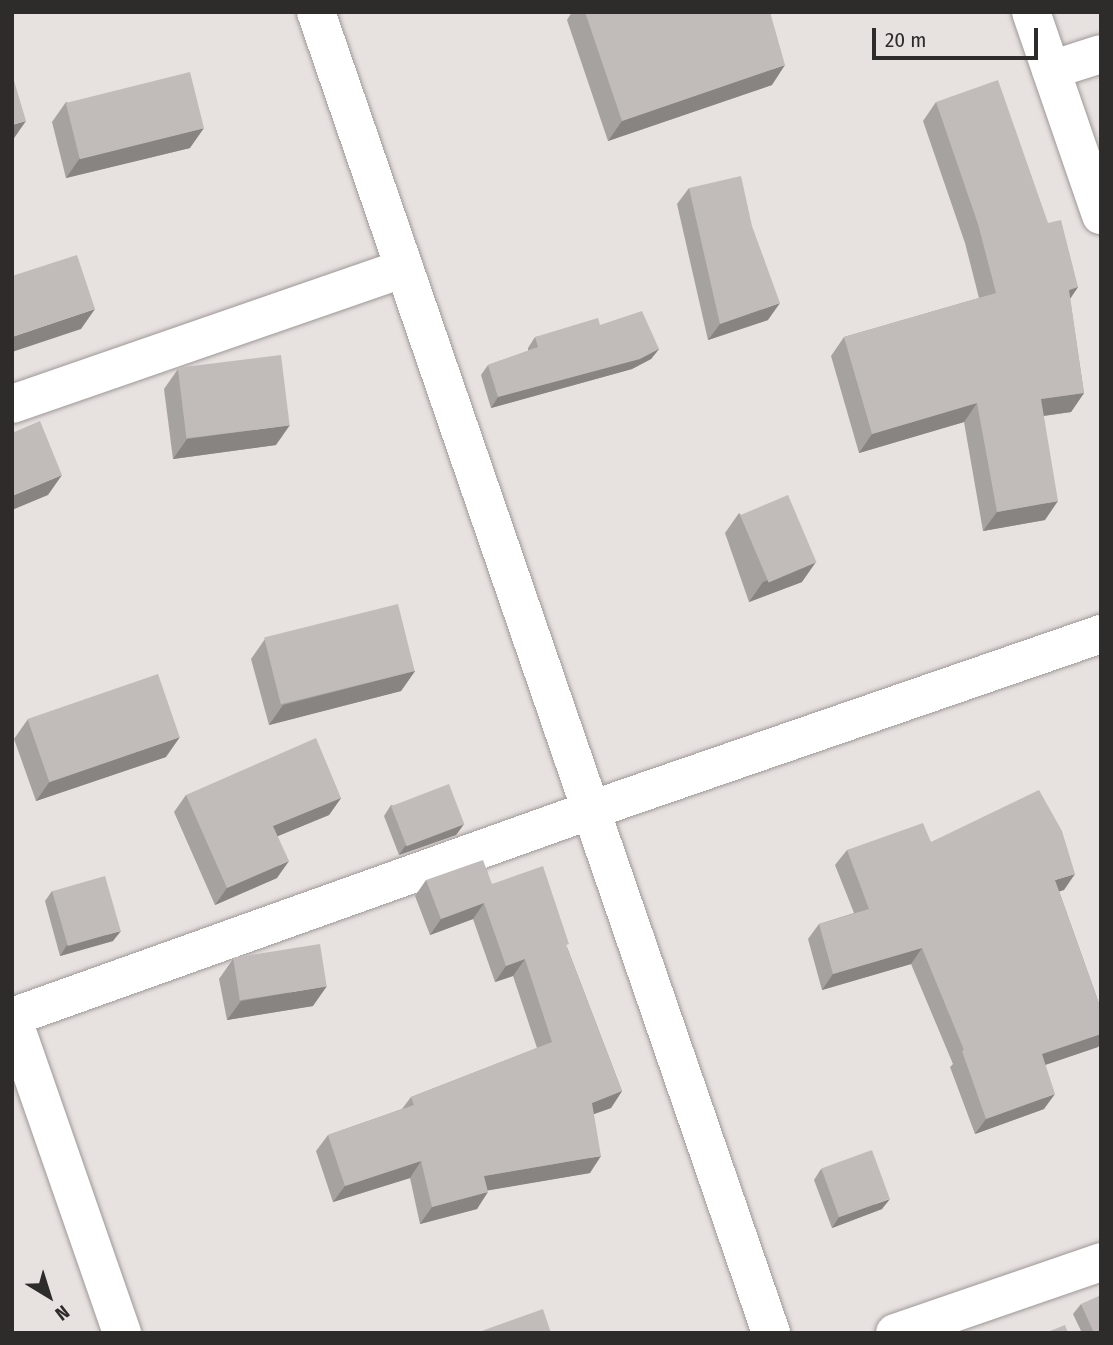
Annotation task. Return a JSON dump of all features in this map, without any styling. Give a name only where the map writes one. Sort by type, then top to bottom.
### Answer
[{"type":"street","points":[[316,12],[771,1333]]},
{"type":"street","points":[[1031,12],[1101,215]]},
{"type":"street","points":[[1051,70],[1101,54]]},
{"type":"street","points":[[12,404],[404,268]]},
{"type":"street","points":[[122,1333],[12,1017],[591,810],[1101,634]]},
{"type":"street","points":[[895,1333],[1101,1262]]},
{"type":"building","points":[[585,12],[770,12],[785,65],[622,121]]},
{"type":"building","points":[[190,72],[204,128],[80,159],[66,103]]},
{"type":"building","points":[[12,74],[26,121],[12,125]]},
{"type":"building","points":[[998,80],[1048,223],[1061,220],[1078,287],[1069,290],[1084,393],[1041,399],[1058,501],[997,512],[977,403],[872,434],[844,337],[996,293],[978,224],[936,102]]},
{"type":"building","points":[[741,176],[752,226],[780,303],[720,324],[689,188]]},
{"type":"building","points":[[77,255],[95,309],[12,337],[12,276]]},
{"type":"building","points":[[642,311],[659,349],[640,359],[498,397],[488,365],[538,347],[535,337],[598,318],[600,325]]},
{"type":"building","points":[[281,355],[290,425],[186,438],[178,368]]},
{"type":"building","points":[[40,421],[62,475],[12,496],[12,433]]},
{"type":"building","points":[[788,495],[817,562],[769,583],[740,515]]},
{"type":"building","points":[[398,604],[415,671],[281,704],[264,637]]},
{"type":"building","points":[[158,674],[180,737],[49,782],[28,719]]},
{"type":"building","points":[[316,738],[341,798],[273,826],[289,861],[227,888],[186,795]]},
{"type":"building","points":[[449,784],[464,824],[407,846],[391,806]]},
{"type":"building","points":[[1039,790],[1062,831],[1075,874],[1055,880],[1101,1009],[1101,1034],[1042,1054],[1055,1094],[986,1119],[962,1051],[964,1050],[922,948],[833,974],[819,924],[869,909],[847,850],[923,823],[931,842]]},
{"type":"building","points":[[483,860],[492,884],[543,866],[569,944],[566,945],[622,1091],[592,1103],[601,1156],[484,1176],[488,1192],[432,1207],[421,1161],[345,1186],[328,1135],[414,1105],[411,1097],[552,1042],[525,959],[506,966],[484,903],[441,919],[426,880]]},
{"type":"building","points":[[105,876],[121,931],[68,946],[52,891]]},
{"type":"building","points":[[320,944],[327,986],[240,1000],[233,958]]},
{"type":"building","points":[[872,1150],[890,1199],[839,1217],[821,1168]]},
{"type":"building","points":[[1101,1295],[1101,1333],[1094,1333],[1081,1304]]},
{"type":"building","points":[[543,1309],[551,1333],[476,1333]]},
{"type":"building","points":[[1065,1325],[1068,1333],[1045,1333]]}]
